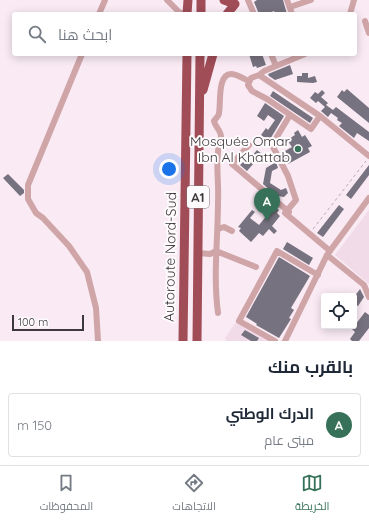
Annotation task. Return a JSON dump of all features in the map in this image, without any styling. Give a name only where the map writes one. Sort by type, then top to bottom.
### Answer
[{"type":"highway","points":[[188,0],[188,12]]},
{"type":"highway","points":[[201,0],[201,12]]},
{"type":"highway","points":[[224,0],[235,4],[229,12]]},
{"type":"highway","name":"Autoroute Nord-Sud","points":[[183,338],[187,56]]},
{"type":"highway","name":"Autoroute Nord-Sud","points":[[196,341],[200,56]]},
{"type":"highway","points":[[200,97],[212,56]]},
{"type":"street","points":[[100,12],[105,0]]},
{"type":"street","points":[[167,0],[179,12]]},
{"type":"street","points":[[248,0],[253,12]]},
{"type":"street","points":[[287,0],[291,12]]},
{"type":"street","points":[[290,7],[311,0]]},
{"type":"street","points":[[351,12],[354,0]]},
{"type":"street","points":[[364,21],[369,33]]},
{"type":"street","points":[[81,56],[28,185],[28,199],[36,213],[43,218],[69,246],[87,272],[96,308],[98,341]]},
{"type":"street","points":[[272,56],[276,66]]},
{"type":"street","points":[[300,56],[251,78],[248,85],[252,91],[311,129],[320,116]]},
{"type":"street","points":[[218,312],[216,294],[216,252],[218,229],[218,152],[221,139],[220,132],[214,121],[220,113],[219,95],[223,79],[229,74],[233,74],[249,81]]},
{"type":"street","points":[[259,75],[320,116],[369,156]]},
{"type":"street","points":[[290,116],[272,145],[288,176],[296,200],[285,213],[330,251]]},
{"type":"street","points":[[249,145],[232,164],[312,231],[364,285],[369,297]]},
{"type":"street","points":[[286,341],[330,251],[369,198]]},
{"type":"street","points":[[218,229],[224,227],[232,231]]},
{"type":"street","points":[[275,341],[239,321],[277,251],[318,275]]},
{"type":"street","points":[[198,253],[210,254],[216,252],[237,258],[256,267]]},
{"type":"path","points":[[312,231],[369,156]]},
{"type":"shaded area","points":[[369,210],[369,284],[335,255]]},
{"type":"shaded area","points":[[236,322],[270,341],[226,341],[225,338]]},
{"type":"building","points":[[257,0],[283,0],[286,12],[258,12],[254,2]]},
{"type":"building","points":[[250,56],[263,56],[266,65],[257,68],[256,66],[253,67]]},
{"type":"building","points":[[290,65],[293,74],[275,80],[268,74]]},
{"type":"building","points":[[302,73],[308,73],[308,78],[315,76],[317,82],[297,82],[297,76],[302,76]]},
{"type":"building","points":[[347,89],[369,108],[369,123],[337,97],[342,90],[344,92]]},
{"type":"building","points":[[322,90],[325,93],[321,97],[328,103],[326,105],[333,110],[336,107],[369,132],[369,141],[357,133],[354,138],[339,126],[342,123],[337,120],[338,118],[331,113],[328,117],[321,111],[325,107],[318,101],[316,103],[310,98],[315,92],[318,94]]},
{"type":"building","points":[[273,91],[313,118],[310,123],[270,96]]},
{"type":"building","points":[[265,103],[284,116],[269,141],[261,135],[266,128],[268,130],[275,120],[268,115],[264,121],[257,116]]},
{"type":"building","name":"Mosquée Omar Ibn Al Khattab","points":[[298,130],[302,137],[305,135],[312,146],[308,148],[310,152],[288,164],[284,156],[287,154],[285,151],[292,147],[287,140],[295,135],[294,133]]},
{"type":"building","points":[[257,150],[262,154],[247,171],[240,165],[243,162],[245,164]]},
{"type":"building","points":[[276,162],[278,168],[272,171],[270,183],[281,190],[286,188],[288,193],[284,197],[277,196],[263,184],[266,168]]},
{"type":"building","points":[[369,165],[369,175],[351,199],[346,195]]},
{"type":"building","points":[[8,174],[24,190],[24,193],[20,196],[3,178]]},
{"type":"building","points":[[269,202],[279,210],[277,213],[280,216],[272,226],[277,231],[274,234],[269,229],[263,236],[259,233],[251,242],[239,231],[241,228],[238,227],[252,210],[255,212],[250,218],[259,225],[268,214],[263,209]]},
{"type":"building","points":[[339,205],[344,209],[323,237],[317,233]]},
{"type":"building","points":[[287,242],[313,258],[309,265],[283,249]]},
{"type":"building","points":[[279,257],[310,276],[291,308],[294,310],[289,318],[291,319],[279,338],[256,325],[257,324],[246,317]]},
{"type":"building","points":[[360,289],[364,297],[358,306],[357,305],[357,293]]},
{"type":"building","points":[[365,312],[369,315],[369,328],[359,341],[352,341],[350,339],[355,332],[352,329],[357,329],[357,322]]},
{"type":"building","points":[[245,330],[259,338],[257,341],[251,341],[241,335]]},
{"type":"place","name":"Mosquée Omar Ibn Al Khattab","points":[[298,149]]},
{"type":"place","name":"الدرك الوطني","points":[[267,221]]}]
